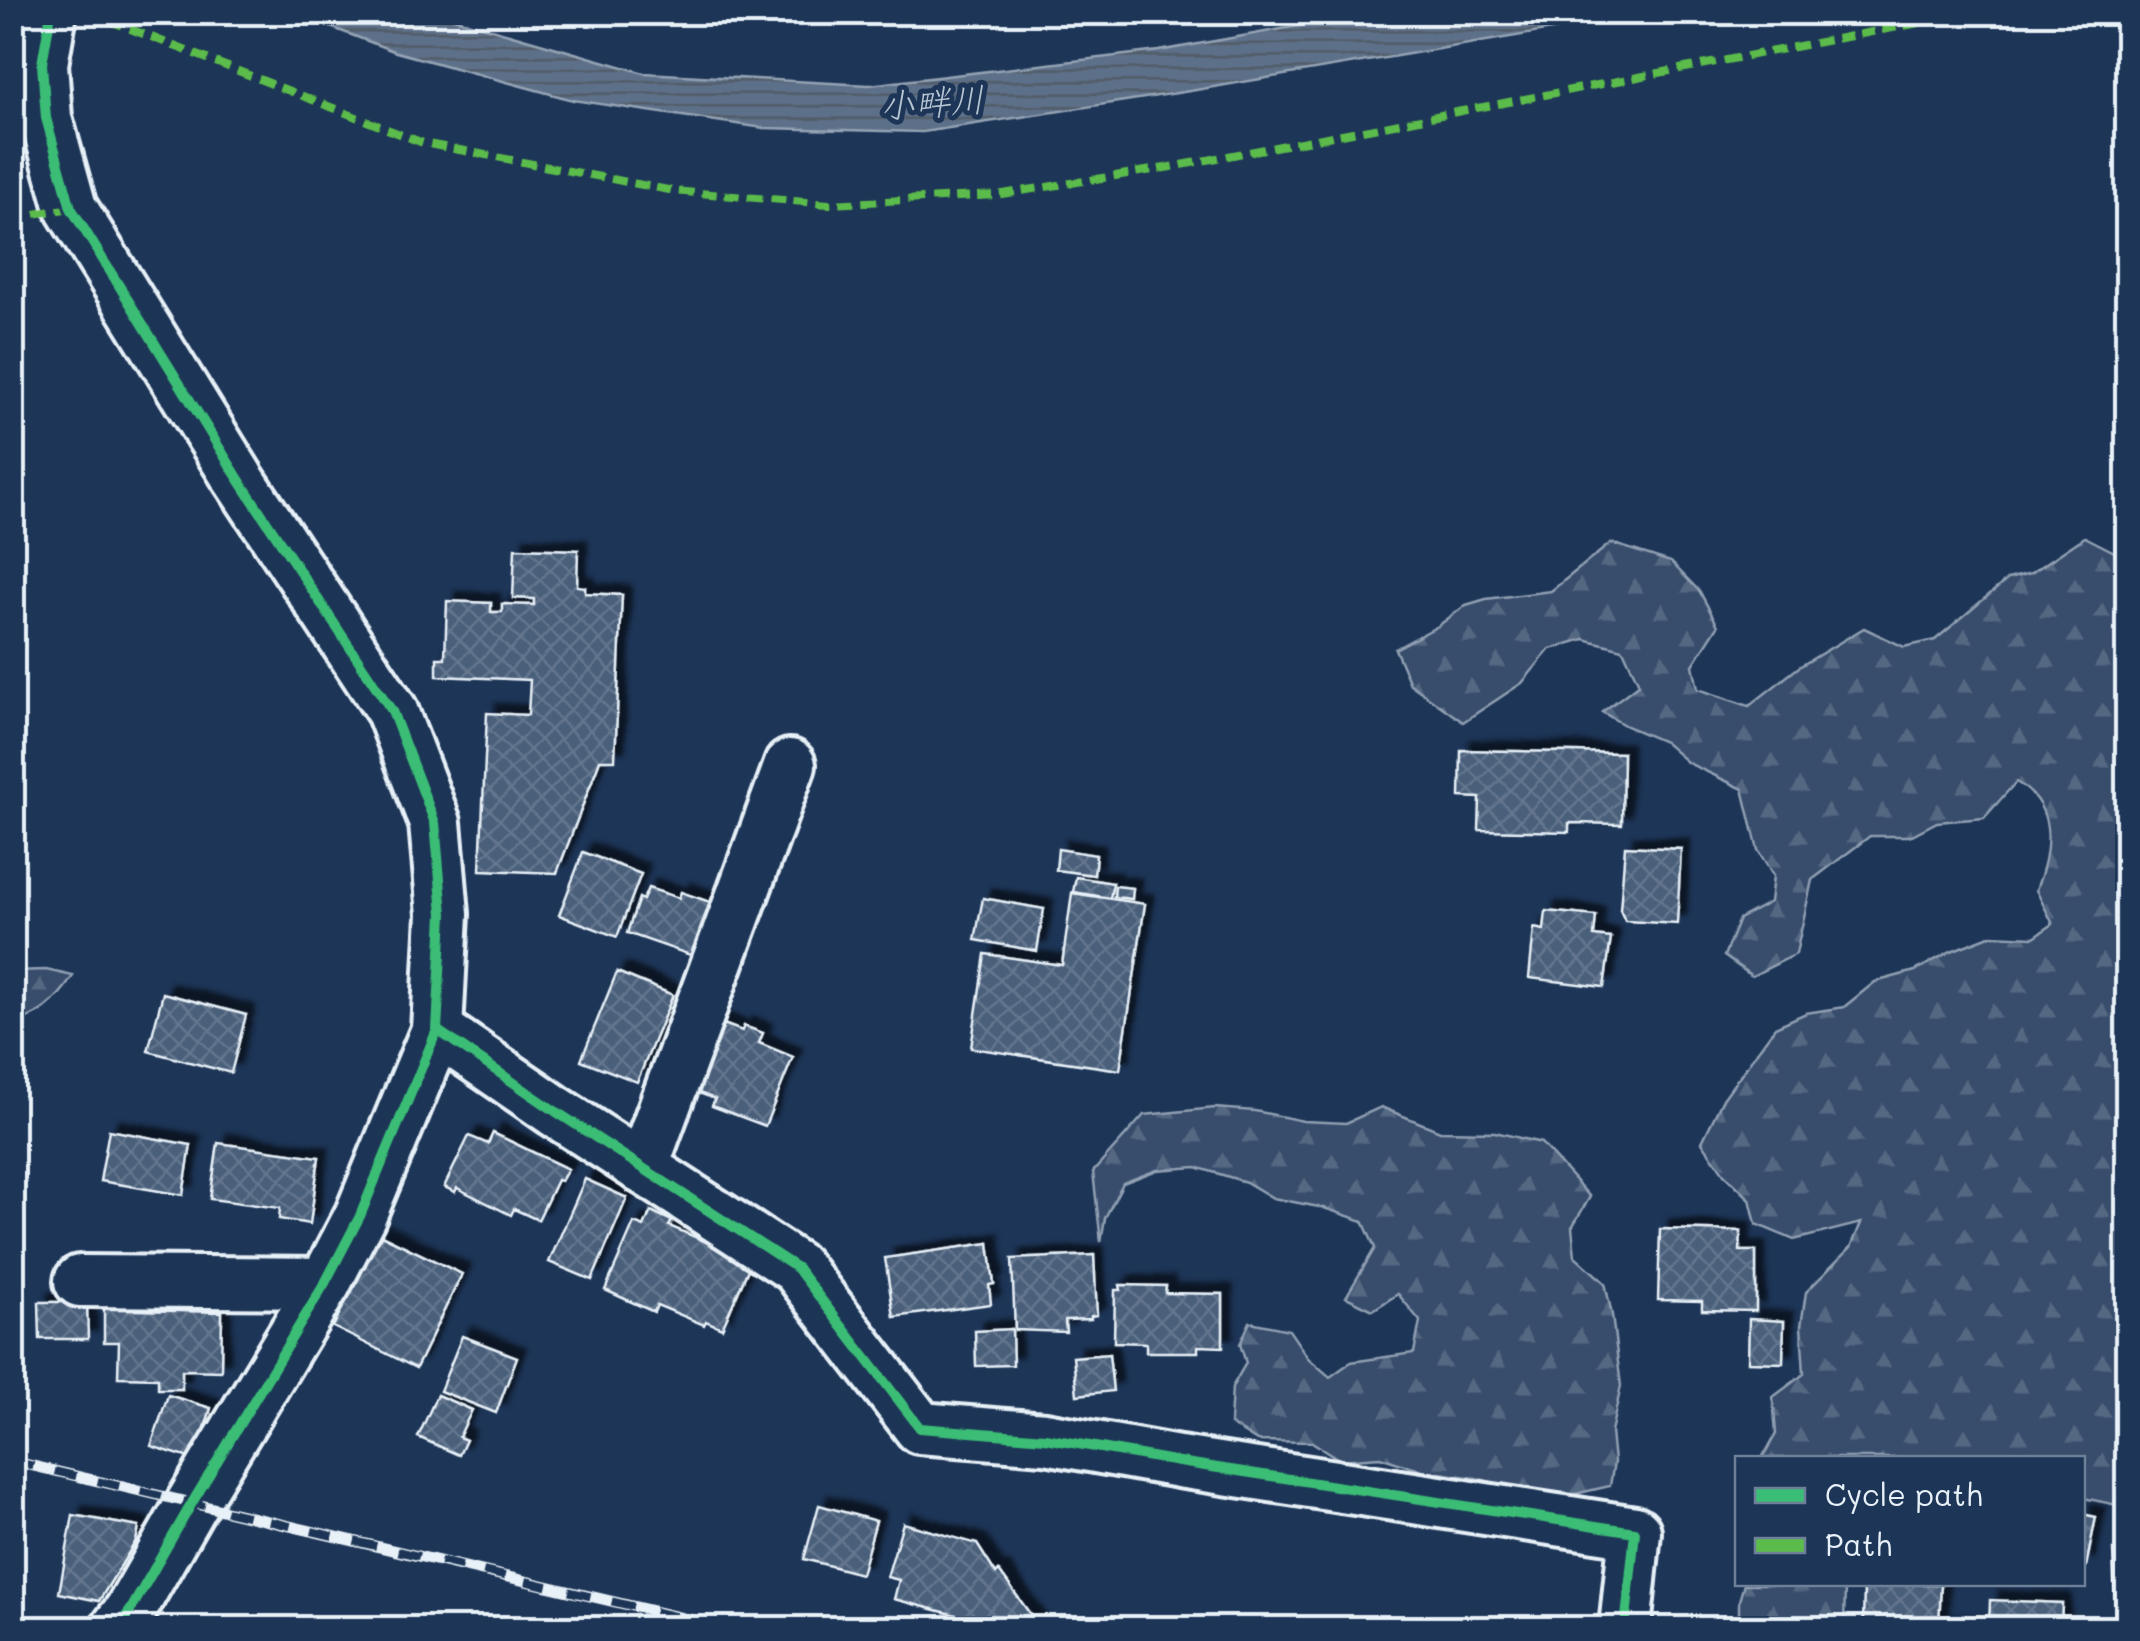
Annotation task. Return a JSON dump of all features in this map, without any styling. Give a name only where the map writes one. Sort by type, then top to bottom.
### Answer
[{"type":"street","points":[[51,12],[42,64],[46,118],[71,208],[238,478],[392,711],[435,823],[443,914],[438,1030],[360,1216],[326,1283],[130,1611],[116,1628]]},
{"type":"street","points":[[642,1168],[790,765]]},
{"type":"street","points":[[438,1030],[797,1268],[920,1428],[1045,1438],[1635,1532],[1626,1628]]},
{"type":"street","points":[[80,1281],[326,1283]]},
{"type":"green space","points":[[2085,537],[2128,559],[2127,628],[2120,648],[2128,653],[2127,1507],[2085,1498],[2085,1456],[1763,1456],[1776,1434],[1773,1397],[1804,1374],[1801,1326],[1806,1292],[1851,1247],[1861,1223],[1794,1240],[1756,1224],[1750,1199],[1724,1174],[1702,1142],[1723,1099],[1775,1027],[1806,1013],[1844,1007],[1875,982],[1915,971],[1992,935],[2034,937],[2053,924],[2036,890],[2045,860],[2047,830],[2045,816],[2030,792],[2016,782],[1984,818],[1937,822],[1910,836],[1870,836],[1812,880],[1796,954],[1752,976],[1724,956],[1739,919],[1770,902],[1773,876],[1758,850],[1743,789],[1688,763],[1664,742],[1602,712],[1639,684],[1623,649],[1584,639],[1550,649],[1522,683],[1463,722],[1410,684],[1395,649],[1438,626],[1466,605],[1551,591],[1611,543],[1671,562],[1700,592],[1718,626],[1693,665],[1698,689],[1749,706],[1799,667],[1864,628],[1904,647],[1935,640],[2008,579],[2031,573]]},
{"type":"green space","points":[[46,970],[73,976],[48,1006],[13,1022],[13,971]]},
{"type":"green space","points":[[1381,1107],[1440,1131],[1495,1132],[1541,1143],[1590,1197],[1572,1227],[1575,1256],[1605,1283],[1612,1315],[1621,1386],[1611,1432],[1614,1462],[1610,1486],[1575,1494],[1533,1493],[1476,1478],[1423,1471],[1380,1457],[1340,1460],[1312,1442],[1257,1441],[1230,1424],[1232,1387],[1246,1363],[1240,1344],[1250,1322],[1289,1330],[1308,1358],[1330,1377],[1351,1362],[1414,1353],[1420,1321],[1398,1294],[1373,1310],[1346,1297],[1375,1248],[1363,1221],[1273,1198],[1246,1182],[1196,1167],[1157,1170],[1123,1183],[1105,1218],[1101,1242],[1093,1172],[1144,1115],[1215,1108],[1346,1123]]},
{"type":"green space","points":[[1743,1586],[1845,1586],[1844,1627],[1739,1628]]},
{"type":"water","name":"小畔川","points":[[294,13],[436,13],[644,73],[869,85],[1159,51],[1371,13],[1652,13],[923,132],[764,128],[573,100],[396,52]]},
{"type":"building","points":[[515,548],[578,550],[577,586],[585,587],[585,593],[622,595],[615,760],[600,760],[557,873],[480,870],[487,713],[528,715],[530,680],[437,676],[437,658],[445,658],[447,601],[491,603],[491,612],[502,612],[502,604],[534,605],[534,599],[513,598]]},
{"type":"building","points":[[1461,750],[1623,753],[1622,824],[1569,823],[1569,832],[1479,830],[1480,798],[1460,797]]},
{"type":"building","points":[[1625,846],[1681,849],[1677,924],[1625,921],[1620,910]]},
{"type":"building","points":[[1058,849],[1096,855],[1094,875],[1056,870]]},
{"type":"building","points":[[583,852],[641,874],[617,937],[559,915]]},
{"type":"building","points":[[1076,877],[1113,883],[1110,898],[1073,892]]},
{"type":"building","points":[[1115,886],[1133,888],[1132,899],[1114,897]]},
{"type":"building","points":[[648,888],[679,898],[681,892],[710,902],[693,956],[627,933],[639,898],[643,900]]},
{"type":"building","points":[[1072,893],[1145,904],[1120,1070],[971,1048],[985,954],[1062,965]]},
{"type":"building","points":[[983,898],[1044,909],[1037,951],[975,940]]},
{"type":"building","points":[[1546,911],[1596,916],[1594,936],[1611,938],[1604,987],[1529,978],[1534,928],[1544,930]]},
{"type":"building","points":[[617,972],[673,995],[637,1082],[581,1060]]},
{"type":"building","points":[[163,993],[246,1015],[231,1073],[148,1051]]},
{"type":"building","points":[[710,1019],[742,1031],[744,1026],[763,1033],[759,1043],[793,1057],[765,1126],[712,1106],[715,1099],[683,1087]]},
{"type":"building","points":[[109,1130],[191,1145],[183,1195],[100,1181]]},
{"type":"building","points":[[493,1133],[568,1169],[561,1181],[557,1180],[538,1220],[514,1209],[511,1215],[457,1188],[455,1192],[444,1187],[469,1136],[488,1144]]},
{"type":"building","points":[[218,1143],[319,1157],[310,1224],[279,1219],[280,1208],[210,1199]]},
{"type":"building","points":[[585,1179],[627,1198],[592,1280],[549,1262]]},
{"type":"building","points":[[651,1211],[672,1221],[669,1226],[737,1255],[736,1260],[750,1265],[722,1328],[706,1321],[704,1325],[657,1305],[654,1312],[605,1290],[634,1223],[644,1227]]},
{"type":"building","points":[[1660,1229],[1741,1231],[1740,1251],[1756,1251],[1756,1311],[1702,1310],[1702,1301],[1658,1300]]},
{"type":"building","points":[[379,1234],[462,1274],[416,1368],[333,1327]]},
{"type":"building","points":[[989,1243],[994,1284],[989,1285],[991,1304],[894,1317],[885,1258]]},
{"type":"building","points":[[1094,1255],[1097,1315],[1091,1319],[1065,1320],[1066,1332],[1015,1330],[1012,1259]]},
{"type":"building","points":[[1120,1285],[1166,1286],[1165,1293],[1223,1294],[1223,1347],[1198,1346],[1198,1352],[1146,1352],[1146,1343],[1114,1342],[1115,1290],[1121,1290]]},
{"type":"building","points":[[104,1301],[135,1302],[135,1310],[222,1312],[221,1371],[182,1370],[182,1389],[158,1389],[158,1378],[118,1377],[119,1342],[104,1342]]},
{"type":"building","points":[[39,1302],[87,1302],[88,1339],[40,1339]]},
{"type":"building","points":[[1749,1319],[1784,1321],[1783,1363],[1748,1362]]},
{"type":"building","points":[[1012,1329],[1013,1365],[976,1366],[975,1331]]},
{"type":"building","points":[[462,1336],[517,1357],[496,1413],[440,1391]]},
{"type":"building","points":[[1109,1354],[1113,1391],[1077,1395],[1073,1357]]},
{"type":"building","points":[[168,1395],[211,1408],[195,1460],[151,1446]]},
{"type":"building","points":[[437,1395],[472,1410],[459,1437],[466,1440],[459,1455],[418,1437]]},
{"type":"building","points":[[819,1505],[876,1521],[861,1574],[804,1559]]},
{"type":"building","points":[[73,1515],[139,1527],[136,1541],[99,1601],[59,1593]]},
{"type":"building","points":[[2085,1515],[2096,1517],[2085,1567]]},
{"type":"building","points":[[903,1523],[977,1544],[1038,1625],[1005,1628],[894,1599],[899,1580],[887,1577]]},
{"type":"building","points":[[2113,1550],[2128,1550],[2128,1628],[2116,1628]]},
{"type":"building","points":[[1864,1586],[1941,1586],[1939,1625],[1989,1627],[1990,1600],[2062,1603],[2061,1627],[2071,1628],[1863,1628]]},
{"type":"railway","points":[[12,1461],[726,1628]]},
{"type":"marked path","points":[[87,12],[423,143],[674,191],[829,204],[996,195],[1171,167],[1976,12]]},
{"type":"marked path","points":[[12,213],[28,215],[71,208]]},
{"type":"cycle path","points":[[51,12],[42,64],[46,118],[71,208],[238,478],[392,711],[435,823],[443,914],[437,1030],[360,1216],[325,1283],[117,1628]]},
{"type":"cycle path","points":[[437,1030],[797,1268],[920,1428],[1045,1438],[1635,1532],[1625,1628]]}]
